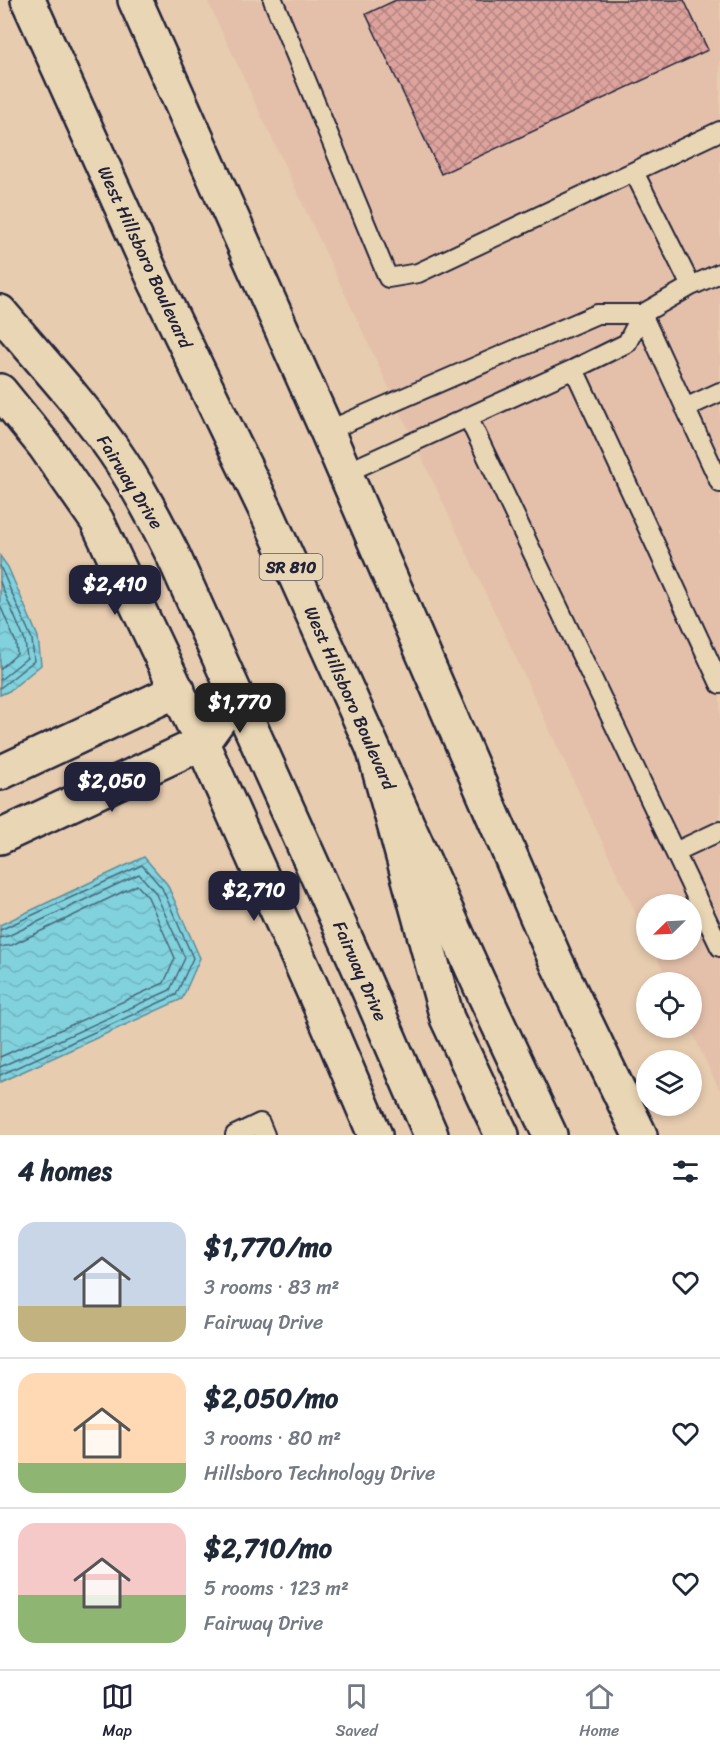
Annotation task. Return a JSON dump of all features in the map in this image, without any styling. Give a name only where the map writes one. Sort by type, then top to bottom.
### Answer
[{"type":"main road","name":"West Hillsboro Boulevard","points":[[28,0],[165,301],[268,515],[550,1135]]},
{"type":"main road","points":[[135,0],[327,431],[556,961],[640,1135]]},
{"type":"main road","name":"Fairway Drive","points":[[0,312],[114,451],[147,504],[173,555],[362,975],[431,1135]]},
{"type":"main road","points":[[0,391],[44,445],[98,520],[202,743],[375,1135]]},
{"type":"main road","points":[[0,773],[178,690],[236,696],[202,743],[0,837]]},
{"type":"main road","points":[[374,751],[447,1018],[502,1135]]},
{"type":"lane","points":[[274,0],[388,278],[418,273],[720,131]]},
{"type":"lane","points":[[634,172],[691,286]]},
{"type":"lane","points":[[327,431],[597,314],[642,314],[691,286],[720,273]]},
{"type":"lane","points":[[345,473],[627,343],[642,314]]},
{"type":"lane","points":[[642,314],[720,483]]},
{"type":"lane","points":[[574,369],[720,684]]},
{"type":"lane","points":[[685,408],[720,392]]},
{"type":"lane","points":[[468,417],[720,947]]},
{"type":"lane","points":[[675,852],[720,831]]},
{"type":"lane","points":[[234,1135],[260,1123],[265,1135]]},
{"type":"shaded area","points":[[207,0],[720,0],[720,1091],[695,1038],[702,1038],[702,972],[664,972],[658,960],[702,960],[702,894],[636,894],[636,914]]},
{"type":"water","points":[[0,556],[8,567],[38,637],[41,665],[9,691],[0,695]]},
{"type":"water","points":[[144,857],[167,884],[200,958],[182,999],[0,1082],[0,925]]},
{"type":"building","points":[[396,0],[684,0],[708,50],[441,174],[366,14]]}]
